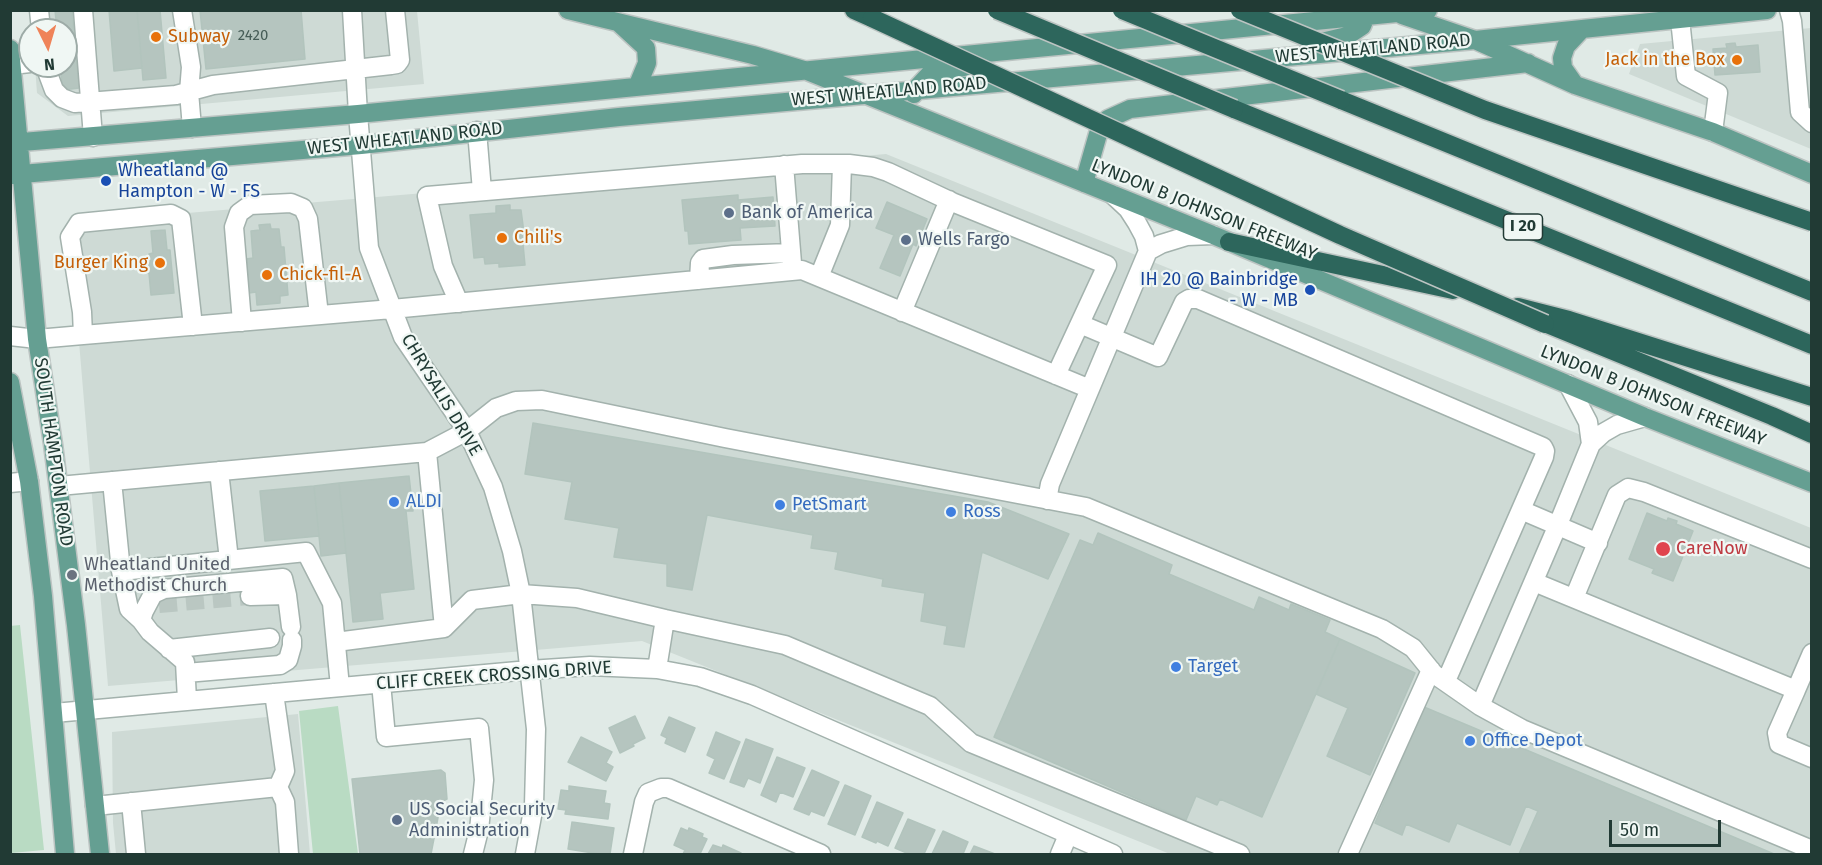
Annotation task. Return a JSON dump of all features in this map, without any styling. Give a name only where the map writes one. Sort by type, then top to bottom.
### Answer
[{"type":"highway","points":[[854,10],[1340,235],[1545,324],[1812,434]]},
{"type":"highway","name":"I 20","points":[[997,10],[1812,345]]},
{"type":"highway","points":[[1122,10],[1812,292]]},
{"type":"highway","points":[[1240,10],[1485,110],[1812,222]]},
{"type":"highway","points":[[1221,238],[1425,283],[1569,320],[1812,398]]},
{"type":"main road","name":"LYNDON B JOHNSON FREEWAY","points":[[568,10],[753,55],[807,71],[1221,238],[1645,417],[1812,483]]},
{"type":"main road","name":"WEST WHEATLAND ROAD","points":[[14,143],[358,114],[807,71],[1366,13],[1428,10]]},
{"type":"main road","name":"WEST WHEATLAND ROAD","points":[[16,175],[361,145],[865,94],[1475,40],[1767,10]]},
{"type":"main road","points":[[1394,12],[1475,40],[1575,85],[1713,132],[1812,174]]},
{"type":"main road","points":[[1300,55],[1314,43],[1347,36],[1362,26],[1366,13]]},
{"type":"main road","points":[[617,22],[646,48],[647,63],[637,87]]},
{"type":"main road","points":[[1575,85],[1563,68],[1562,57],[1566,46],[1581,30]]},
{"type":"main road","points":[[910,113],[915,90],[929,75],[979,63],[1004,51]]},
{"type":"main road","name":"SOUTH HAMPTON ROAD","points":[[17,59],[14,143],[16,175],[59,486],[100,855]]},
{"type":"main road","points":[[1084,183],[1098,134],[1108,119],[1130,109],[1528,63]]},
{"type":"main road","name":"SOUTH HAMPTON ROAD","points":[[10,382],[20,482],[43,596],[64,855]]},
{"type":"street","points":[[83,10],[93,137]]},
{"type":"street","points":[[182,10],[191,67],[189,92],[192,128]]},
{"type":"street","points":[[50,78],[54,90],[62,98],[75,103],[176,95],[213,85],[397,64],[400,60],[394,10]]},
{"type":"street","points":[[1789,10],[1803,52],[1800,112],[1812,123]]},
{"type":"street","name":"CHRYSALIS DRIVE","points":[[353,12],[358,114],[369,248],[403,337],[467,431],[493,487],[512,551],[521,594],[536,729],[534,805],[525,855]]},
{"type":"street","points":[[1680,19],[1686,76],[1718,93],[1713,132]]},
{"type":"street","points":[[477,132],[482,191]]},
{"type":"street","points":[[459,303],[443,266],[427,196],[784,165],[842,164],[881,170],[1107,265],[1056,375]]},
{"type":"street","points":[[819,277],[840,225],[842,164]]},
{"type":"street","points":[[784,165],[792,262],[802,270],[1090,389]]},
{"type":"street","points":[[1047,500],[1050,484],[1148,251],[1137,223],[1128,209],[1113,195]]},
{"type":"street","points":[[902,312],[949,200]]},
{"type":"street","points":[[242,322],[234,227],[239,213],[250,205],[291,203],[303,208],[308,219],[319,315]]},
{"type":"street","points":[[83,335],[82,312],[70,237],[79,223],[171,214],[181,219],[193,326]]},
{"type":"street","points":[[1148,251],[1161,244],[1187,236],[1221,238]]},
{"type":"street","points":[[10,336],[37,339],[459,303],[699,280],[792,262]]},
{"type":"street","points":[[1080,324],[1158,357],[1184,302],[1189,299],[1198,299],[1543,447],[1544,457],[1521,510],[1347,855]]},
{"type":"street","points":[[1568,384],[1588,422],[1591,444]]},
{"type":"street","points":[[59,486],[427,452],[467,431],[496,408],[516,401],[542,400],[725,438],[1086,507],[1382,629],[1413,648],[1439,676],[1480,706],[1522,729],[1812,850]]},
{"type":"street","points":[[1480,706],[1591,444],[1617,424],[1645,417]]},
{"type":"street","points":[[427,452],[444,628]]},
{"type":"street","points":[[219,471],[229,560]]},
{"type":"street","points":[[112,481],[121,571],[129,609],[135,616],[149,610]]},
{"type":"street","points":[[1574,598],[1617,495],[1628,488],[1644,492],[1812,560]]},
{"type":"street","points":[[1521,510],[1598,543]]},
{"type":"street","points":[[121,571],[306,552],[332,603],[340,687]]},
{"type":"street","points":[[186,673],[280,664],[288,660],[292,646],[283,578],[164,589],[153,594],[149,610],[150,632],[185,662],[187,700]]},
{"type":"street","points":[[1534,582],[1796,690]]},
{"type":"street","points":[[336,642],[444,628],[472,600],[521,594],[578,598],[784,645],[930,706],[971,743],[1240,855]]},
{"type":"street","points":[[250,596],[287,595]]},
{"type":"street","points":[[657,669],[665,619]]},
{"type":"street","points":[[169,649],[270,638]]},
{"type":"street","points":[[1812,654],[1777,733],[1779,744],[1812,758]]},
{"type":"street","name":"CLIFF CREEK CROSSING DRIVE","points":[[54,713],[530,670],[590,666],[657,669],[700,677],[752,695],[1113,855]]},
{"type":"street","points":[[381,683],[386,737],[479,728],[484,780],[479,830],[472,855]]},
{"type":"street","points":[[274,693],[285,771],[278,787],[285,802],[289,855]]},
{"type":"street","points":[[95,806],[278,787]]},
{"type":"street","points":[[633,855],[644,802],[648,793],[661,788],[668,788],[821,855]]},
{"type":"street","points":[[131,802],[136,855]]},
{"type":"street","points":[[1060,855],[1068,835]]},
{"type":"shaded area","points":[[30,11],[417,11],[424,84],[68,116],[37,93],[36,78],[78,78],[78,18],[31,18]]},
{"type":"shaded area","points":[[1811,28],[1811,149],[1629,74],[1640,44]]},
{"type":"shaded area","points":[[886,154],[1811,528],[1811,854],[1170,854],[642,641],[108,686],[69,223]]},
{"type":"shaded area","points":[[298,714],[310,854],[116,854],[113,823],[112,732]]},
{"type":"green space","points":[[20,625],[44,850],[11,853],[10,626]]},
{"type":"green space","points":[[338,706],[358,854],[313,854],[299,711]]},
{"type":"building","points":[[55,10],[72,10],[73,18],[56,18]]},
{"type":"building","points":[[109,10],[137,10],[142,68],[114,71]]},
{"type":"building","points":[[137,10],[160,10],[166,78],[143,80]]},
{"type":"building","points":[[200,10],[301,10],[305,59],[206,69]]},
{"type":"building","name":"Jack in the Box","points":[[1735,43],[1736,47],[1758,45],[1760,72],[1715,75],[1713,49],[1727,48],[1726,44]]},
{"type":"building","points":[[78,77],[79,88],[63,90],[62,78]]},
{"type":"building","name":"Bank of America","points":[[738,195],[738,200],[773,197],[775,226],[740,228],[741,240],[689,244],[688,231],[685,231],[682,200]]},
{"type":"building","name":"Wells Fargo","points":[[887,202],[927,219],[916,246],[913,244],[900,276],[880,268],[894,235],[876,228]]},
{"type":"building","name":"Chili's","points":[[510,205],[510,210],[521,210],[524,233],[531,232],[532,244],[523,244],[525,265],[499,267],[499,263],[485,264],[484,257],[474,258],[470,215],[496,213],[496,206]]},
{"type":"building","name":"Chick-fil-A","points":[[270,224],[271,229],[279,229],[281,247],[284,247],[288,295],[280,296],[280,303],[257,305],[256,292],[249,293],[246,259],[253,258],[251,231],[260,230],[259,225]]},
{"type":"building","name":"Burger King","points":[[165,230],[167,250],[170,250],[174,293],[151,295],[146,264],[150,262],[149,254],[153,253],[151,231]]},
{"type":"building","points":[[533,423],[988,502],[1069,534],[1048,579],[982,552],[964,647],[944,644],[947,626],[921,621],[925,593],[882,586],[883,579],[835,569],[838,552],[811,548],[813,535],[707,515],[692,590],[667,586],[667,564],[614,557],[619,528],[565,519],[572,482],[525,474]]},
{"type":"building","points":[[409,476],[413,511],[406,511],[414,589],[380,593],[383,619],[353,622],[339,483]]},
{"type":"building","points":[[339,483],[346,553],[321,556],[314,486]]},
{"type":"building","points":[[314,486],[319,536],[265,541],[260,491]]},
{"type":"building","points":[[1647,513],[1667,521],[1668,518],[1677,521],[1676,524],[1693,531],[1673,581],[1652,573],[1654,569],[1629,559]]},
{"type":"building","name":"Target","points":[[1098,533],[1172,565],[1169,574],[1254,610],[1259,597],[1289,610],[1291,604],[1330,620],[1325,632],[1340,639],[1262,817],[1220,799],[1217,805],[1196,796],[1186,820],[994,737],[1080,540],[1093,545]]},
{"type":"building","points":[[1340,639],[1415,673],[1370,775],[1327,756],[1348,708],[1316,694]]},
{"type":"building","points":[[1424,707],[1774,854],[1519,854],[1538,811],[1526,806],[1510,845],[1457,823],[1449,842],[1406,824],[1402,835],[1375,823]]},
{"type":"building","points":[[635,716],[645,738],[620,753],[609,728]]},
{"type":"building","points":[[669,717],[695,728],[685,752],[665,743],[667,738],[661,735]]},
{"type":"building","points":[[716,732],[740,742],[724,779],[709,773],[715,759],[707,755]]},
{"type":"building","points":[[581,737],[612,752],[606,763],[613,767],[606,781],[568,762]]},
{"type":"building","points":[[746,739],[773,749],[760,783],[748,778],[744,787],[730,782]]},
{"type":"building","points":[[777,757],[805,768],[793,797],[780,792],[776,802],[761,795]]},
{"type":"building","name":"US Social Security Administration","points":[[441,770],[445,773],[447,799],[441,802],[431,854],[360,854],[352,779]]},
{"type":"building","points":[[812,770],[839,782],[824,816],[811,811],[809,815],[794,809]]},
{"type":"building","points":[[845,785],[871,796],[855,835],[828,824]]},
{"type":"building","points":[[569,786],[606,791],[604,803],[610,804],[608,819],[565,814],[566,810],[558,809],[561,790],[569,791]]},
{"type":"building","points":[[877,802],[903,813],[888,846],[862,837]]},
{"type":"building","points":[[908,819],[935,830],[924,854],[909,854],[895,848]]},
{"type":"building","points":[[572,822],[614,828],[610,854],[568,849]]},
{"type":"building","points":[[681,828],[688,831],[689,828],[703,834],[702,837],[707,839],[700,854],[683,854],[685,850],[674,845]]},
{"type":"building","points":[[943,831],[968,842],[963,854],[932,854]]},
{"type":"building","points":[[713,845],[722,848],[723,845],[741,853],[708,854]]},
{"type":"building","points":[[974,846],[995,854],[970,854]]},
{"type":"tunnel","points":[[159,604],[250,596]]},
{"type":"place","name":"Subway","points":[[156,37]]},
{"type":"place","name":"Jack in the Box","points":[[1737,60]]},
{"type":"place","name":"Wheatland @ Hampton - W - FS","points":[[106,181]]},
{"type":"place","name":"Bank of America","points":[[729,213]]},
{"type":"place","name":"Chili's","points":[[502,238]]},
{"type":"place","name":"Wells Fargo","points":[[906,240]]},
{"type":"place","name":"Burger King","points":[[160,263]]},
{"type":"place","name":"Chick-fil-A","points":[[267,275]]},
{"type":"place","name":"IH 20 @ Bainbridge - W - MB","points":[[1310,290]]},
{"type":"place","name":"ALDI","points":[[394,502]]},
{"type":"place","name":"PetSmart","points":[[780,505]]},
{"type":"place","name":"Ross","points":[[951,512]]},
{"type":"place","name":"CareNow","points":[[1663,549]]},
{"type":"place","name":"Wheatland United Methodist Church","points":[[72,575]]},
{"type":"place","name":"Target","points":[[1176,667]]},
{"type":"place","name":"Office Depot","points":[[1470,741]]},
{"type":"place","name":"US Social Security Administration","points":[[397,820]]}]
